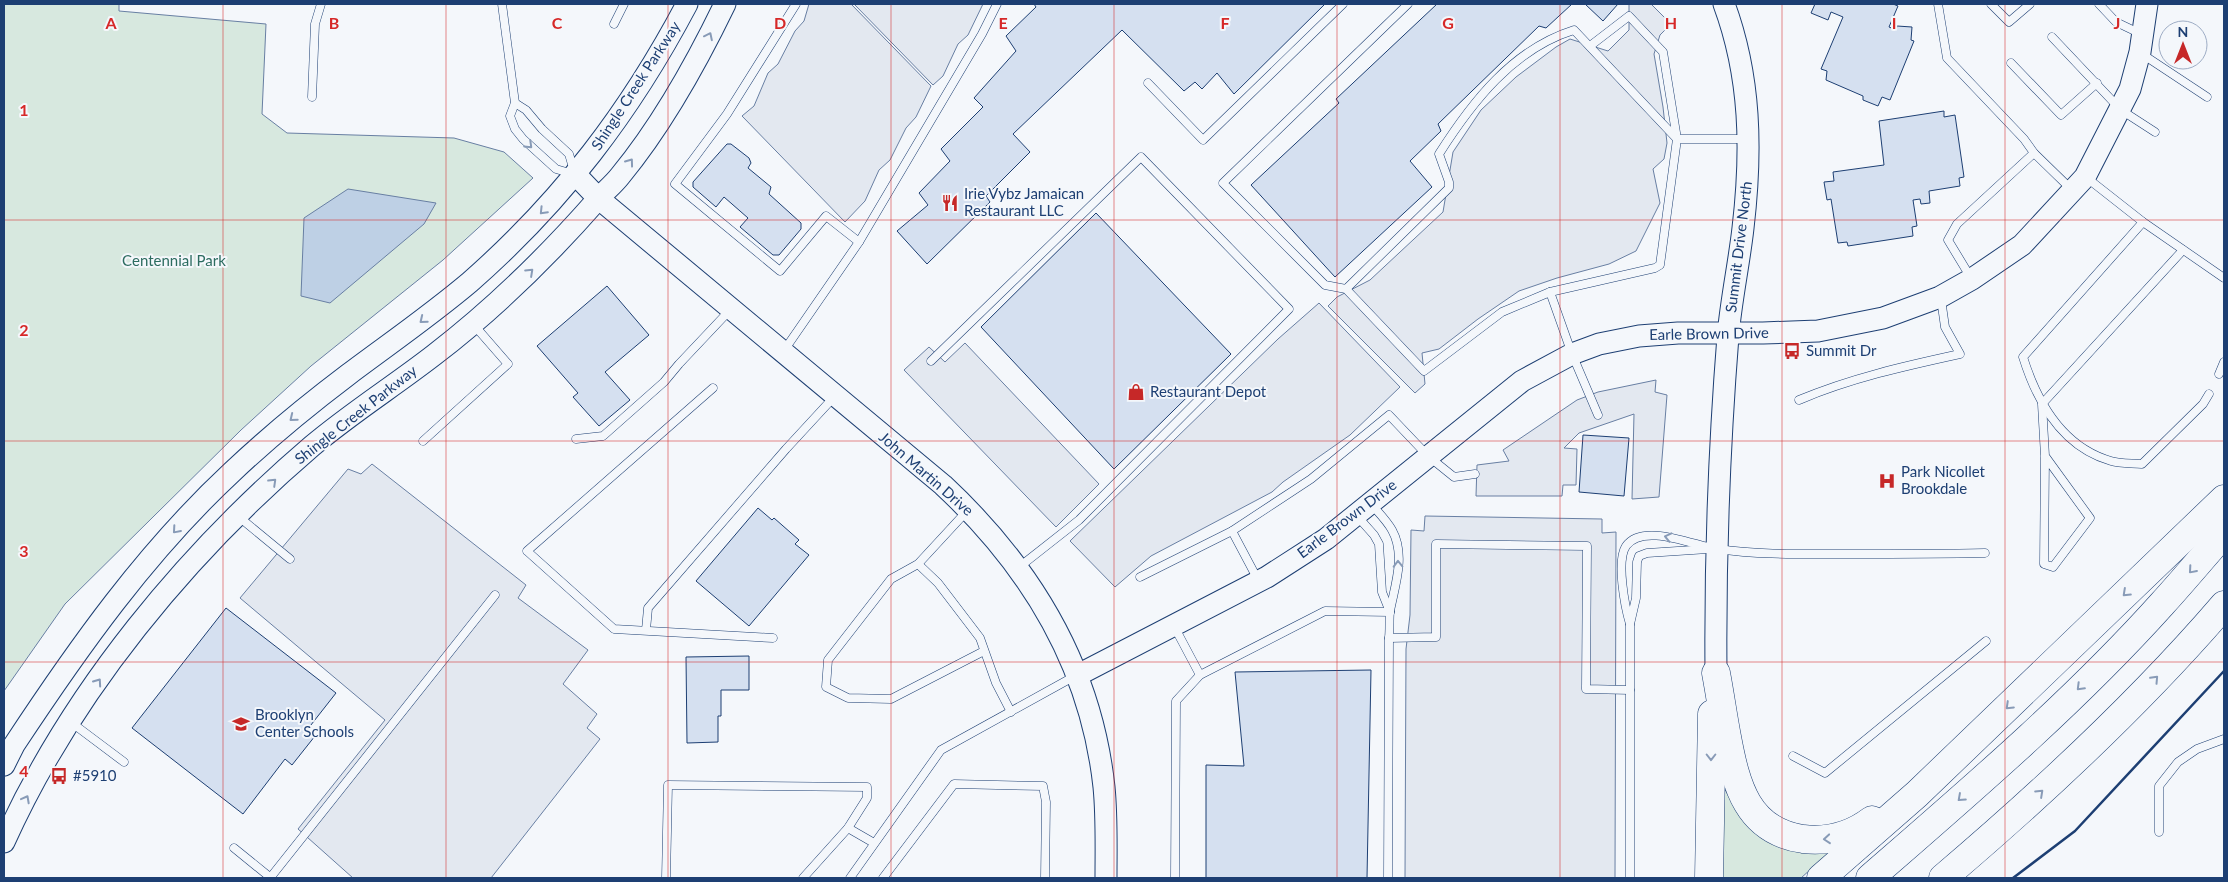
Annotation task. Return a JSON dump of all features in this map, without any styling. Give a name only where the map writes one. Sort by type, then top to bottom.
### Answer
[{"type":"highway","points":[[1822,878],[1917,794],[2224,499]]},
{"type":"highway","points":[[1870,878],[2027,739],[2162,605],[2224,533]]},
{"type":"highway","points":[[1944,878],[2098,740],[2219,612]]},
{"type":"highway","points":[[1716,673],[1734,771],[1739,786],[1756,815],[1780,832],[1795,837],[1820,840],[1846,835],[1863,827],[1955,758]]},
{"type":"highway","points":[[1709,878],[1711,732],[1716,673]]},
{"type":"highway","points":[[1953,878],[2004,826]]},
{"type":"street","name":"Shingle Creek Parkway","points":[[4,765],[14,745],[102,616],[178,527],[230,474],[288,422],[469,282],[522,232],[576,175],[624,110],[664,48],[687,4]]},
{"type":"street","name":"Shingle Creek Parkway","points":[[4,842],[41,771],[71,722],[133,632],[189,565],[314,444],[379,394],[434,356],[553,250],[598,198],[620,177],[662,118],[703,50],[725,4]]},
{"type":"street","name":"Summit Drive North","points":[[1716,673],[1715,549],[1718,479],[1728,334],[1743,227],[1749,139],[1743,76],[1732,27],[1724,4]]},
{"type":"street","name":"Earle Brown Drive","points":[[1078,675],[1258,582],[1326,539],[1522,381],[1572,354],[1599,344],[1639,336],[1678,333],[1728,334],[1818,331],[1883,318],[1940,297],[1972,280],[2022,245],[2079,184],[2121,110],[2130,89],[2141,44],[2147,4]]},
{"type":"street","name":"John Martin Drive","points":[[576,175],[598,198],[969,510],[1018,568],[1053,623],[1078,675],[1094,732],[1104,787],[1106,878]]},
{"type":"lane","points":[[312,97],[315,24],[321,4]]},
{"type":"lane","points":[[502,4],[515,103],[510,116],[514,129],[556,169],[576,175]]},
{"type":"lane","points":[[614,24],[624,4]]},
{"type":"lane","points":[[796,4],[727,114],[675,184],[780,271],[826,216],[859,242]]},
{"type":"lane","points":[[782,353],[859,242],[982,34],[997,4]]},
{"type":"lane","points":[[1148,83],[1203,140],[1344,4]]},
{"type":"lane","points":[[1408,4],[1223,183],[1325,285],[1346,289],[1424,371],[1502,312],[1550,292],[1655,268],[1660,265],[1677,139],[1662,50],[1628,16],[1590,46]]},
{"type":"lane","points":[[1938,4],[1947,58],[2024,139],[2034,153],[2079,184],[2143,222],[2224,278]]},
{"type":"lane","points":[[1991,4],[2009,22],[2030,4]]},
{"type":"lane","points":[[2099,4],[2141,44],[2207,97]]},
{"type":"lane","points":[[1346,289],[1448,188],[1449,182],[1439,154],[1462,118],[1491,83],[1541,44],[1572,30],[1575,30],[1677,139],[1749,139]]},
{"type":"lane","points":[[2052,36],[2121,110],[2155,132]]},
{"type":"lane","points":[[2011,63],[2061,115],[2097,83]]},
{"type":"lane","points":[[515,103],[526,110],[542,129],[569,154],[576,175]]},
{"type":"lane","points":[[1972,280],[1948,240],[1958,224],[2034,153]]},
{"type":"lane","points":[[931,360],[1141,157],[1289,309],[1079,520],[1018,568]]},
{"type":"lane","points":[[2143,222],[2023,357],[2042,404],[2052,421],[2080,448],[2112,461],[2142,464],[2203,404],[2209,394]]},
{"type":"lane","points":[[2045,456],[2090,518],[2052,566],[2044,564],[2045,456],[2042,404],[2183,250]]},
{"type":"lane","points":[[1550,292],[1572,354],[1598,415]]},
{"type":"lane","points":[[1799,400],[1874,373],[1960,354],[1945,327],[1940,297]]},
{"type":"lane","points":[[576,439],[604,436],[664,382],[678,364],[730,310]]},
{"type":"lane","points":[[423,441],[508,364],[473,323]]},
{"type":"lane","points":[[2219,374],[2224,362]]},
{"type":"lane","points":[[713,388],[527,551],[614,629],[773,638]]},
{"type":"lane","points":[[646,630],[648,608],[786,448],[835,396]]},
{"type":"lane","points":[[1140,577],[1232,531],[1312,479],[1389,415],[1428,456],[1454,477],[1475,474]]},
{"type":"lane","points":[[1363,508],[1379,544],[1382,592],[1390,612]]},
{"type":"lane","points":[[1363,508],[1393,531],[1397,544],[1397,585],[1390,612],[1389,638],[1388,878]]},
{"type":"lane","points":[[969,510],[918,564],[891,578],[828,660],[826,687],[848,698],[891,699],[984,651]]},
{"type":"lane","points":[[238,516],[290,559]]},
{"type":"lane","points":[[1232,531],[1258,582]]},
{"type":"lane","points":[[1630,624],[1623,599],[1623,556],[1626,546],[1634,540],[1647,536],[1661,536],[1715,549]]},
{"type":"lane","points":[[1389,638],[1436,637],[1436,544],[1587,546],[1586,689],[1630,690]]},
{"type":"lane","points":[[1630,878],[1630,624],[1636,598],[1637,562],[1640,556],[1647,553],[1715,549],[1797,554],[1985,553]]},
{"type":"lane","points":[[918,564],[938,583],[980,638],[996,682],[1011,712]]},
{"type":"lane","points":[[234,848],[270,878],[495,595]]},
{"type":"lane","points":[[1175,878],[1176,701],[1200,675],[1325,611],[1390,612]]},
{"type":"lane","points":[[1174,626],[1200,675]]},
{"type":"lane","points":[[1793,756],[1825,772],[1986,641]]},
{"type":"lane","points":[[850,878],[941,750],[1078,675]]},
{"type":"lane","points":[[71,722],[124,762]]},
{"type":"lane","points":[[2159,832],[2159,786],[2178,762],[2197,749],[2224,738]]},
{"type":"lane","points":[[883,878],[954,784],[1043,786],[1046,802],[1045,878]]},
{"type":"lane","points":[[666,878],[668,785],[867,787],[867,798],[848,828],[803,878]]},
{"type":"lane","points":[[848,828],[874,843]]},
{"type":"green space","name":"Centennial Park","points":[[4,4],[119,4],[119,11],[266,24],[262,114],[287,133],[454,138],[504,152],[533,178],[443,260],[311,366],[241,430],[65,604],[4,691]]},
{"type":"green space","points":[[1723,786],[1733,804],[1832,850],[1801,878],[1716,878]]},
{"type":"shaded area","points":[[809,4],[851,4],[931,86],[916,117],[906,128],[890,160],[879,170],[865,201],[845,222],[742,116],[754,106],[768,73],[778,64],[795,31],[804,21]]},
{"type":"shaded area","points":[[854,4],[983,4],[968,35],[958,44],[943,76],[933,85]]},
{"type":"shaded area","points":[[1629,4],[1651,4],[1671,24],[1660,35],[1654,54],[1667,143],[1664,159],[1653,169],[1660,203],[1636,251],[1609,264],[1557,278],[1519,291],[1439,349],[1422,353],[1425,384],[1415,393],[1328,306],[1337,297],[1370,280],[1443,212],[1453,152],[1481,110],[1516,77],[1556,47],[1570,39],[1608,51],[1629,30]]},
{"type":"shaded area","points":[[1319,303],[1400,387],[1350,435],[1283,482],[1272,492],[1151,556],[1115,587],[1070,541],[1278,339]]},
{"type":"shaded area","points":[[965,343],[1099,484],[1056,527],[904,370],[929,347],[945,362]]},
{"type":"shaded area","points":[[1656,380],[1655,392],[1667,395],[1659,497],[1632,499],[1634,414],[1579,433],[1564,448],[1577,449],[1576,485],[1563,485],[1562,496],[1476,496],[1477,465],[1509,461],[1503,450],[1577,400],[1598,392]]},
{"type":"shaded area","points":[[372,464],[526,585],[518,598],[588,650],[563,684],[597,714],[587,728],[600,739],[491,878],[353,878],[298,829],[385,720],[240,598],[348,469],[361,474]]},
{"type":"shaded area","points":[[1425,516],[1602,519],[1602,533],[1616,532],[1615,878],[1405,878],[1406,649],[1410,615],[1411,530],[1424,531]]},
{"type":"water","points":[[348,189],[436,203],[424,224],[330,303],[301,296],[304,218]]},
{"type":"building","points":[[1034,4],[1325,4],[1234,94],[1217,73],[1202,89],[1195,82],[1184,91],[1122,30],[1013,134],[1030,152],[986,196],[990,202],[927,264],[897,231],[928,205],[919,193],[950,161],[941,149],[983,107],[974,98],[1016,51],[1006,36],[1036,7]]},
{"type":"building","points":[[1437,4],[1572,4],[1546,28],[1539,26],[1438,124],[1441,131],[1410,161],[1432,187],[1335,277],[1251,185],[1339,103],[1336,99]]},
{"type":"building","points":[[1585,4],[1618,4],[1603,21]]},
{"type":"building","points":[[1815,4],[1893,4],[1898,6],[1889,27],[1896,30],[1897,26],[1912,27],[1911,40],[1914,41],[1890,100],[1882,97],[1878,106],[1863,100],[1863,96],[1826,80],[1827,71],[1821,69],[1843,17],[1831,12],[1828,20],[1811,13]]},
{"type":"building","points":[[1944,111],[1944,117],[1955,115],[1964,177],[1959,178],[1960,186],[1929,191],[1930,203],[1921,204],[1920,199],[1913,200],[1917,226],[1912,227],[1913,236],[1848,246],[1847,242],[1838,243],[1831,199],[1827,200],[1824,182],[1834,181],[1833,172],[1884,165],[1879,121]]},
{"type":"building","points":[[727,144],[731,144],[749,158],[751,163],[748,168],[771,187],[769,194],[801,223],[801,229],[779,255],[773,255],[740,227],[748,218],[724,197],[716,207],[693,187],[693,182]]},
{"type":"building","points":[[1096,213],[1231,354],[1114,469],[981,327]]},
{"type":"building","points":[[607,286],[649,335],[605,372],[630,400],[599,426],[573,397],[578,393],[537,346]]},
{"type":"building","points":[[1583,435],[1629,438],[1624,496],[1579,492]]},
{"type":"building","points":[[758,508],[772,520],[774,518],[799,540],[795,544],[809,555],[749,626],[696,581]]},
{"type":"building","points":[[226,608],[336,693],[307,730],[315,736],[292,765],[285,759],[243,814],[132,728]]},
{"type":"building","points":[[749,656],[749,690],[721,690],[718,742],[687,743],[686,657]]},
{"type":"building","points":[[1371,670],[1367,878],[1206,878],[1206,765],[1244,766],[1235,672]]},
{"type":"wall","points":[[2013,878],[2075,831],[2224,671]]},
{"type":"place","name":"Irie Vybz Jamaican Restaurant LLC","points":[[950,203]]},
{"type":"place","name":"Summit Dr","points":[[1792,351]]},
{"type":"place","name":"Restaurant Depot","points":[[1136,392]]},
{"type":"place","name":"Park Nicollet Brookdale","points":[[1887,481]]},
{"type":"place","name":"Brooklyn Center Schools","points":[[241,724]]},
{"type":"place","name":"#5910","points":[[59,776]]}]
